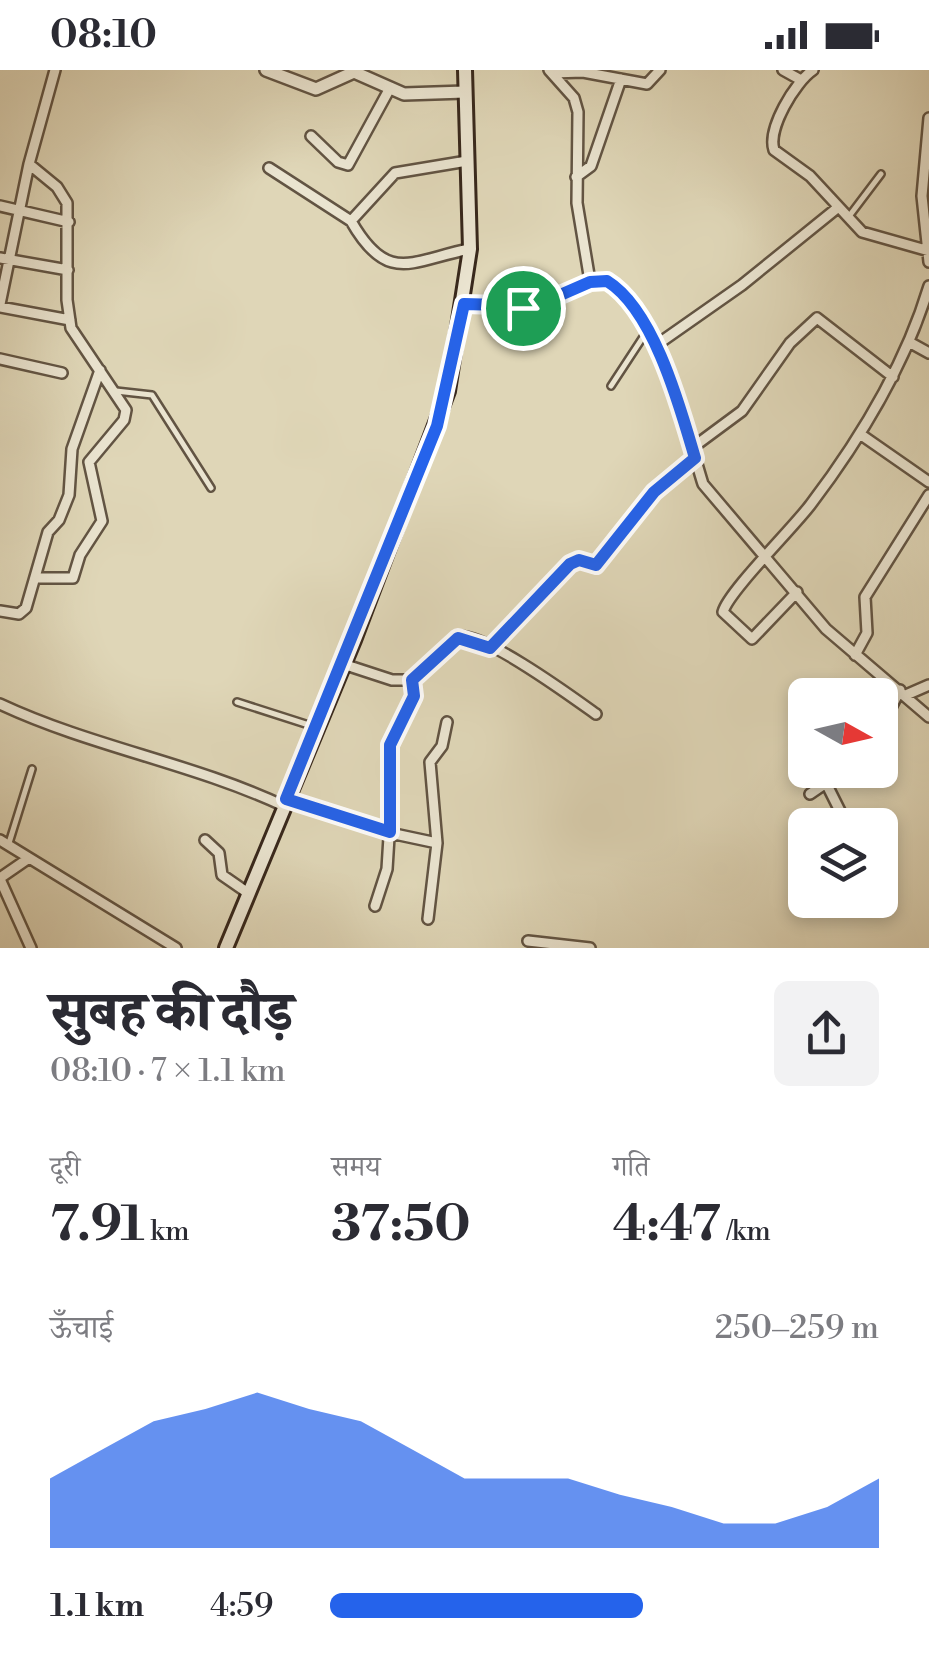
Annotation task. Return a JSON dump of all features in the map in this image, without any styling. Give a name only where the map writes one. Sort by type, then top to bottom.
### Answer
[{"type":"main road","points":[[228,948],[437,426],[464,304],[470,249],[465,70]]},
{"type":"street","points":[[55,70],[37,125],[20,211],[5,259],[0,306],[70,320]]},
{"type":"street","points":[[266,70],[316,89],[355,71],[404,94],[465,92]]},
{"type":"street","points":[[550,72],[583,72],[649,83],[660,70]]},
{"type":"street","points":[[783,70],[801,80]]},
{"type":"street","points":[[813,70],[801,80],[772,146],[810,176],[847,219],[869,234],[928,250]]},
{"type":"street","points":[[550,72],[576,105],[576,177],[590,282]]},
{"type":"street","points":[[576,177],[591,166],[621,79]]},
{"type":"street","points":[[311,136],[338,162],[348,166],[390,88]]},
{"type":"street","points":[[929,118],[922,178],[929,262]]},
{"type":"street","points":[[352,220],[395,174],[467,161]]},
{"type":"street","points":[[29,164],[63,194],[69,222],[70,320],[126,410],[124,420],[92,455],[88,470],[102,524],[83,550],[71,580],[35,578]]},
{"type":"street","points":[[269,168],[352,220],[370,250],[402,264],[422,264],[439,255],[470,249]]},
{"type":"street","points":[[0,206],[69,222]]},
{"type":"street","points":[[655,346],[728,296],[836,209]]},
{"type":"street","points":[[5,259],[68,270]]},
{"type":"street","points":[[464,304],[535,306],[590,282],[607,281],[622,290],[655,346],[715,504],[769,556],[855,655],[929,717]]},
{"type":"street","points":[[797,592],[752,639],[723,612],[860,434],[893,378],[929,286]]},
{"type":"street","points":[[693,453],[742,411],[790,344],[817,318],[893,378]]},
{"type":"street","points":[[909,342],[929,353]]},
{"type":"street","points":[[0,359],[62,374]]},
{"type":"street","points":[[0,611],[23,612],[46,536],[59,520],[72,487],[72,456],[100,370]]},
{"type":"street","points":[[860,434],[929,482]]},
{"type":"street","points":[[72,456],[88,470]]},
{"type":"street","points":[[855,655],[867,632],[865,597],[929,494]]},
{"type":"street","points":[[345,660],[392,680],[412,680],[458,638],[490,648],[530,668],[596,714]]},
{"type":"street","points":[[375,906],[385,878],[390,832],[390,745],[414,696],[412,680]]},
{"type":"street","points":[[898,701],[903,693],[929,685]]},
{"type":"street","points":[[915,704],[929,700]]},
{"type":"street","points":[[0,704],[83,739],[221,777],[285,802],[436,843]]},
{"type":"street","points":[[428,919],[436,843],[430,765],[442,746],[447,722]]},
{"type":"street","points":[[810,794],[819,788]]},
{"type":"street","points":[[205,840],[219,853],[222,875],[248,893]]},
{"type":"street","points":[[4,843],[176,948]]},
{"type":"street","points":[[29,858],[0,878],[31,948]]},
{"type":"street","points":[[528,941],[590,948]]},
{"type":"lane","points":[[847,219],[881,174]]},
{"type":"lane","points":[[611,386],[648,330]]},
{"type":"lane","points":[[116,391],[152,394],[211,488]]},
{"type":"lane","points":[[237,702],[316,728]]},
{"type":"lane","points":[[4,843],[32,770]]},
{"type":"path","points":[[490,648],[570,564],[579,560],[596,565],[654,492],[693,453]]},
{"type":"route","points":[[601,280],[622,290],[655,346],[695,458],[654,492],[596,565],[592,567],[579,560],[570,564],[490,648],[458,638],[412,680],[414,696],[390,745],[390,832],[286,799],[354,640],[437,426],[448,391],[464,304],[523,308],[601,280]]}]
